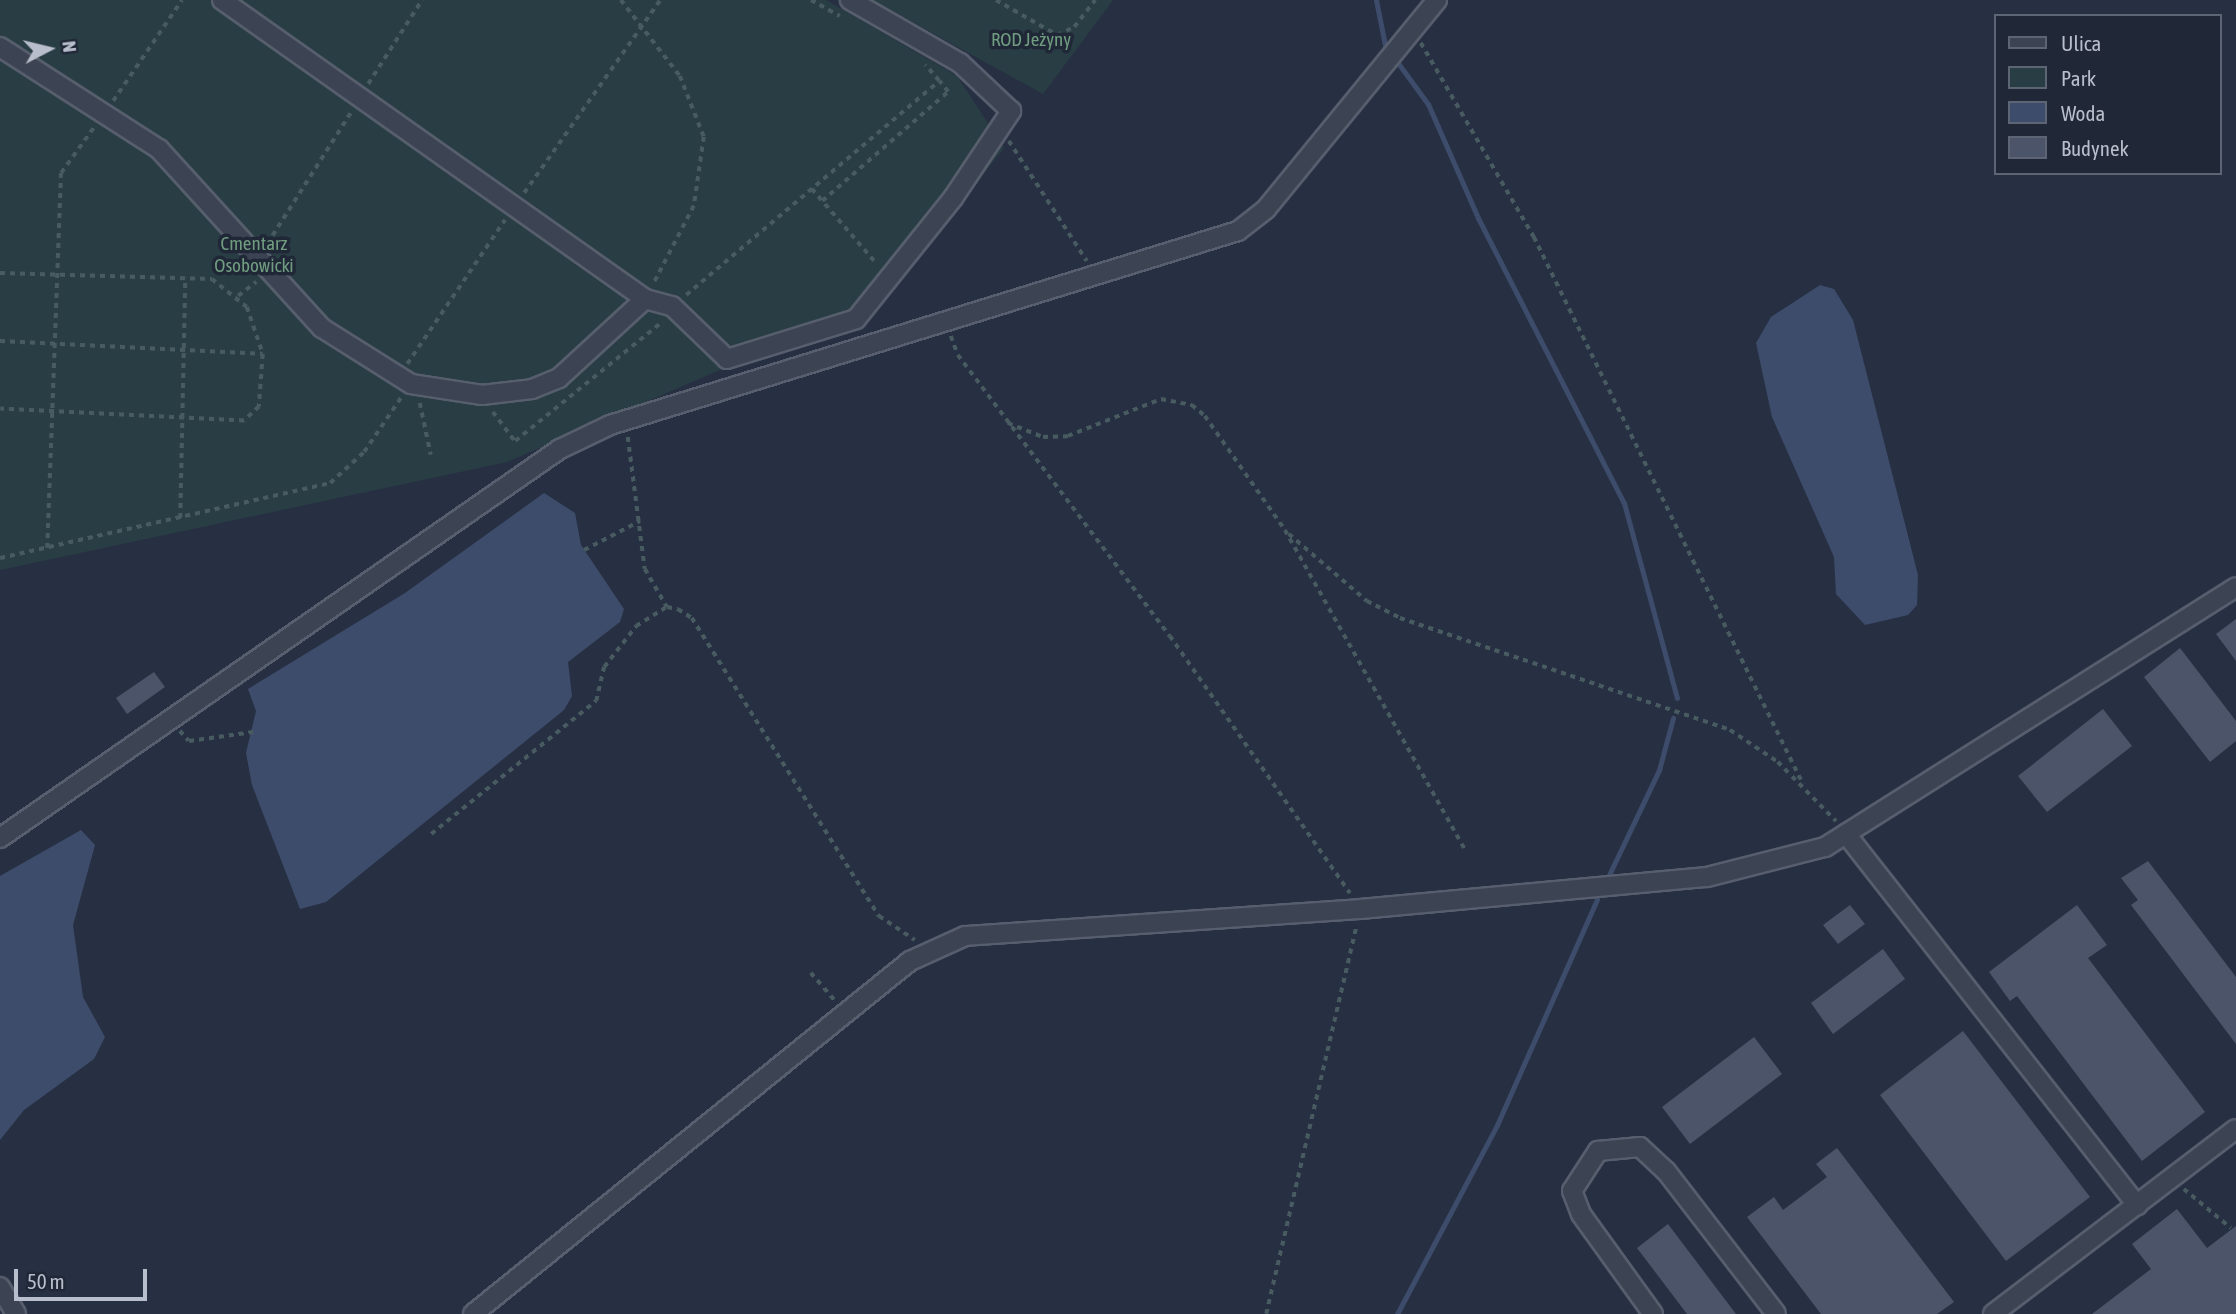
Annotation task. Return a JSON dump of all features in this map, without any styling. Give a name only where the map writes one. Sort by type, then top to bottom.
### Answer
[{"type":"lane","points":[[222,0],[645,299],[672,306],[727,359],[856,319],[890,279],[1011,111],[960,63],[850,0]]},
{"type":"lane","points":[[0,838],[168,717],[559,449],[625,421],[947,324],[1252,222],[1437,0]]},
{"type":"lane","points":[[0,47],[106,110],[195,183],[264,265],[322,328],[404,380],[482,395],[533,389],[567,372],[645,299]]},
{"type":"lane","points":[[473,1314],[910,961],[965,936],[1016,929],[1362,909],[1707,877],[1825,847],[2236,587]]},
{"type":"lane","points":[[1846,834],[2137,1205]]},
{"type":"lane","points":[[1993,1314],[2236,1129]]},
{"type":"lane","points":[[1653,1314],[1581,1214],[1572,1191],[1598,1151],[1640,1147],[1666,1171],[1776,1314]]},
{"type":"lane","points":[[0,1287],[16,1314]]},
{"type":"path","points":[[47,548],[61,173],[182,0]]},
{"type":"path","points":[[238,296],[264,265],[360,97],[422,0]]},
{"type":"path","points":[[621,0],[643,24],[694,100],[705,164],[694,206],[645,299]]},
{"type":"path","points":[[0,558],[330,483],[364,452],[404,380],[515,206],[660,0]]},
{"type":"path","points":[[811,0],[846,19]]},
{"type":"path","points":[[996,0],[1057,35],[1074,27],[1095,0]]},
{"type":"path","points":[[1412,31],[1454,91],[1534,237],[1803,784]]},
{"type":"path","points":[[822,201],[948,92],[914,58]]},
{"type":"path","points":[[677,302],[939,81]]},
{"type":"path","points":[[1009,141],[1097,276]]},
{"type":"path","points":[[812,189],[890,279]]},
{"type":"path","points":[[0,273],[212,279],[238,296],[254,318],[263,354],[259,407],[251,417],[180,418],[0,409]]},
{"type":"path","points":[[180,519],[185,278]]},
{"type":"path","points":[[947,324],[958,355],[1170,636],[1362,909],[1335,999],[1266,1314]]},
{"type":"path","points":[[0,341],[182,346],[189,352],[263,354]]},
{"type":"path","points":[[404,380],[432,455]]},
{"type":"path","points":[[1007,423],[1058,437],[1144,402],[1192,405],[1285,530],[1465,850]]},
{"type":"path","points":[[625,421],[645,569],[667,607],[692,618],[879,916],[908,937],[940,947]]},
{"type":"path","points":[[584,550],[640,521]]},
{"type":"path","points":[[1285,530],[1367,601],[1400,618],[1730,730],[1803,784],[1846,834]]},
{"type":"path","points":[[431,834],[596,701],[610,657],[635,626],[667,607]]},
{"type":"path","points":[[168,717],[189,741],[253,732]]},
{"type":"path","points":[[811,973],[846,1013]]},
{"type":"path","points":[[2173,1176],[2231,1228]]},
{"type":"green space","name":"Cmentarz Osobowicki","points":[[0,0],[826,0],[957,76],[1004,148],[867,322],[722,369],[507,462],[0,570]]},
{"type":"green space","name":"ROD Jeżyny","points":[[873,0],[1113,0],[1043,94]]},
{"type":"water","points":[[1820,285],[1834,289],[1853,320],[1918,575],[1917,605],[1908,615],[1865,625],[1836,594],[1834,557],[1772,417],[1756,343],[1771,317]]},
{"type":"water","points":[[544,493],[575,513],[581,545],[624,609],[620,622],[568,662],[572,696],[564,710],[326,902],[300,909],[252,785],[246,753],[256,711],[248,689],[405,593]]},
{"type":"water","points":[[81,830],[95,845],[73,925],[83,997],[105,1037],[94,1059],[24,1110],[0,1140],[0,876]]},
{"type":"building","points":[[2236,619],[2236,661],[2216,634]]},
{"type":"building","points":[[2180,648],[2236,721],[2236,741],[2210,762],[2144,677]]},
{"type":"building","points":[[154,672],[165,687],[127,714],[116,698]]},
{"type":"building","points":[[2103,709],[2132,746],[2047,812],[2018,776]]},
{"type":"building","points":[[2148,861],[2236,977],[2236,1044],[2131,905],[2138,900],[2121,878]]},
{"type":"building","points":[[1850,905],[1865,924],[1838,944],[1823,925]]},
{"type":"building","points":[[2077,905],[2107,945],[2088,958],[2205,1112],[2142,1161],[2017,996],[2010,1001],[1989,972]]},
{"type":"building","points":[[1883,949],[1905,979],[1833,1034],[1811,1003]]},
{"type":"building","points":[[1963,1031],[2090,1197],[2006,1261],[1880,1095]]},
{"type":"building","points":[[1754,1037],[1782,1074],[1690,1144],[1662,1107]]},
{"type":"building","points":[[1837,1148],[1954,1302],[1937,1314],[1821,1314],[1747,1217],[1774,1197],[1783,1210],[1827,1177],[1816,1164]]},
{"type":"building","points":[[2177,1209],[2207,1248],[2236,1226],[2236,1314],[2092,1314],[2151,1269],[2132,1244]]},
{"type":"building","points":[[1668,1224],[1736,1314],[1687,1314],[1637,1248]]},
{"type":"waterway","points":[[1376,0],[1385,45]]},
{"type":"waterway","points":[[1398,63],[1428,104],[1478,218],[1624,503],[1677,698]]},
{"type":"waterway","points":[[1608,877],[1659,770],[1673,718]]},
{"type":"waterway","points":[[1397,1314],[1497,1125],[1597,899]]}]
